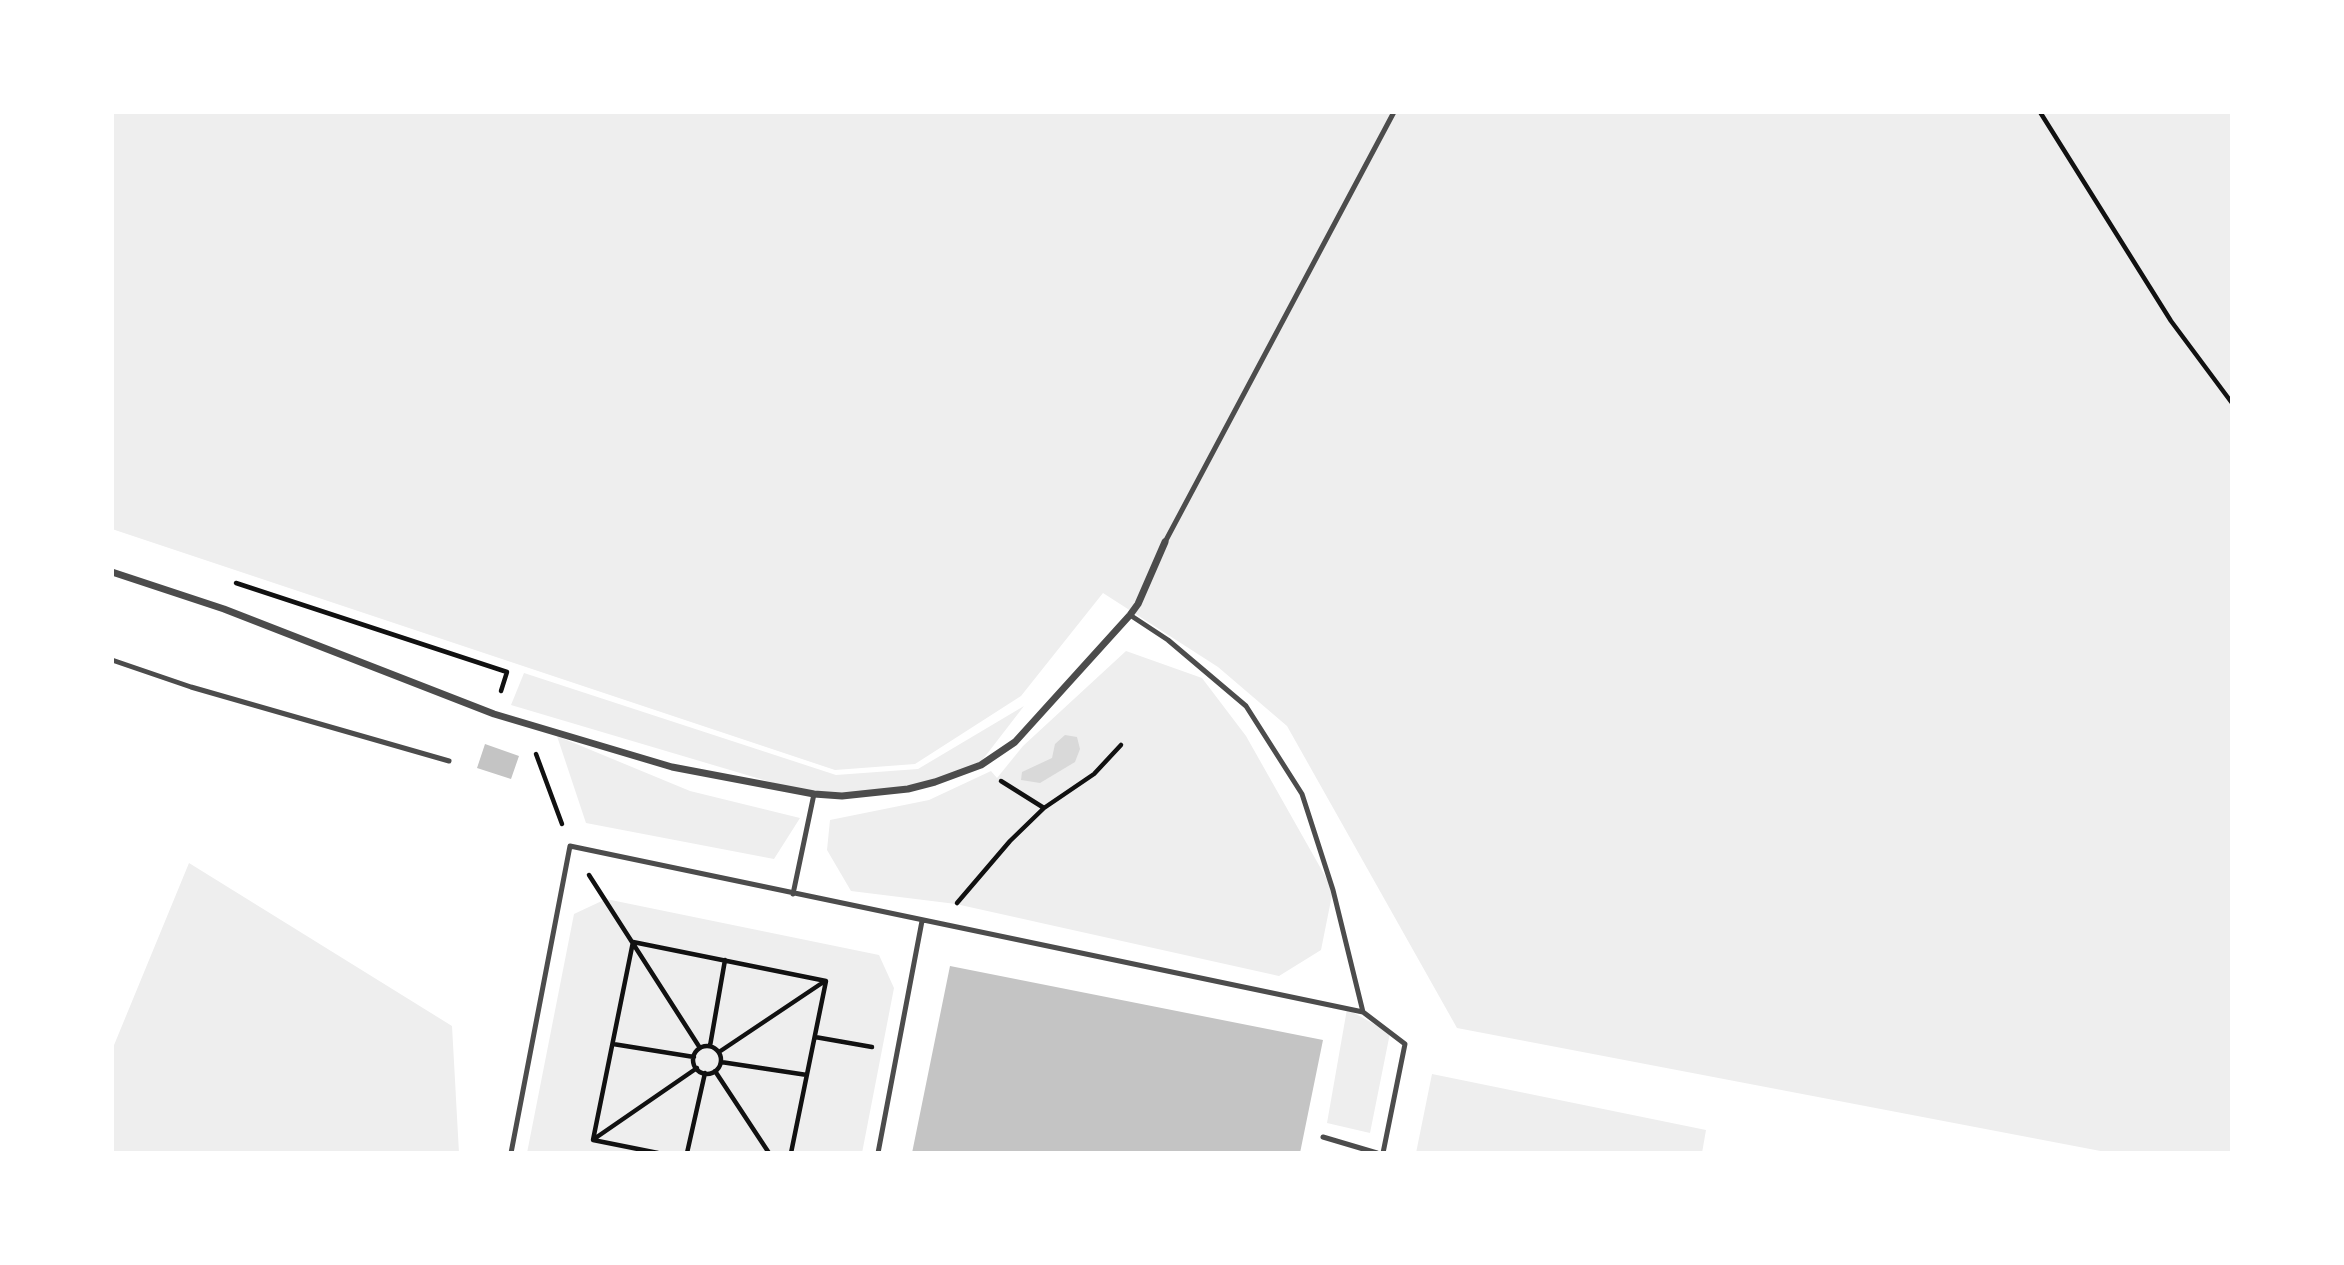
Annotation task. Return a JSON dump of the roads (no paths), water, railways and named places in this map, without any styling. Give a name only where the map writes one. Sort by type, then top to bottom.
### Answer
[{"type":"street","points":[[112,572],[224,610],[516,721],[672,766],[814,794],[842,796],[908,789],[981,765],[1015,742],[1130,615],[1138,604],[1165,542]]},
{"type":"lane","points":[[1165,542],[1394,112]]},
{"type":"lane","points":[[1130,615],[1168,640],[1246,706],[1302,794],[1333,890],[1363,1012]]},
{"type":"lane","points":[[112,660],[191,687],[449,761]]},
{"type":"lane","points":[[793,894],[814,794]]},
{"type":"lane","points":[[511,1153],[570,846],[1363,1012],[1405,1044],[1380,1153],[1323,1137]]},
{"type":"lane","points":[[878,1153],[922,921]]}]
